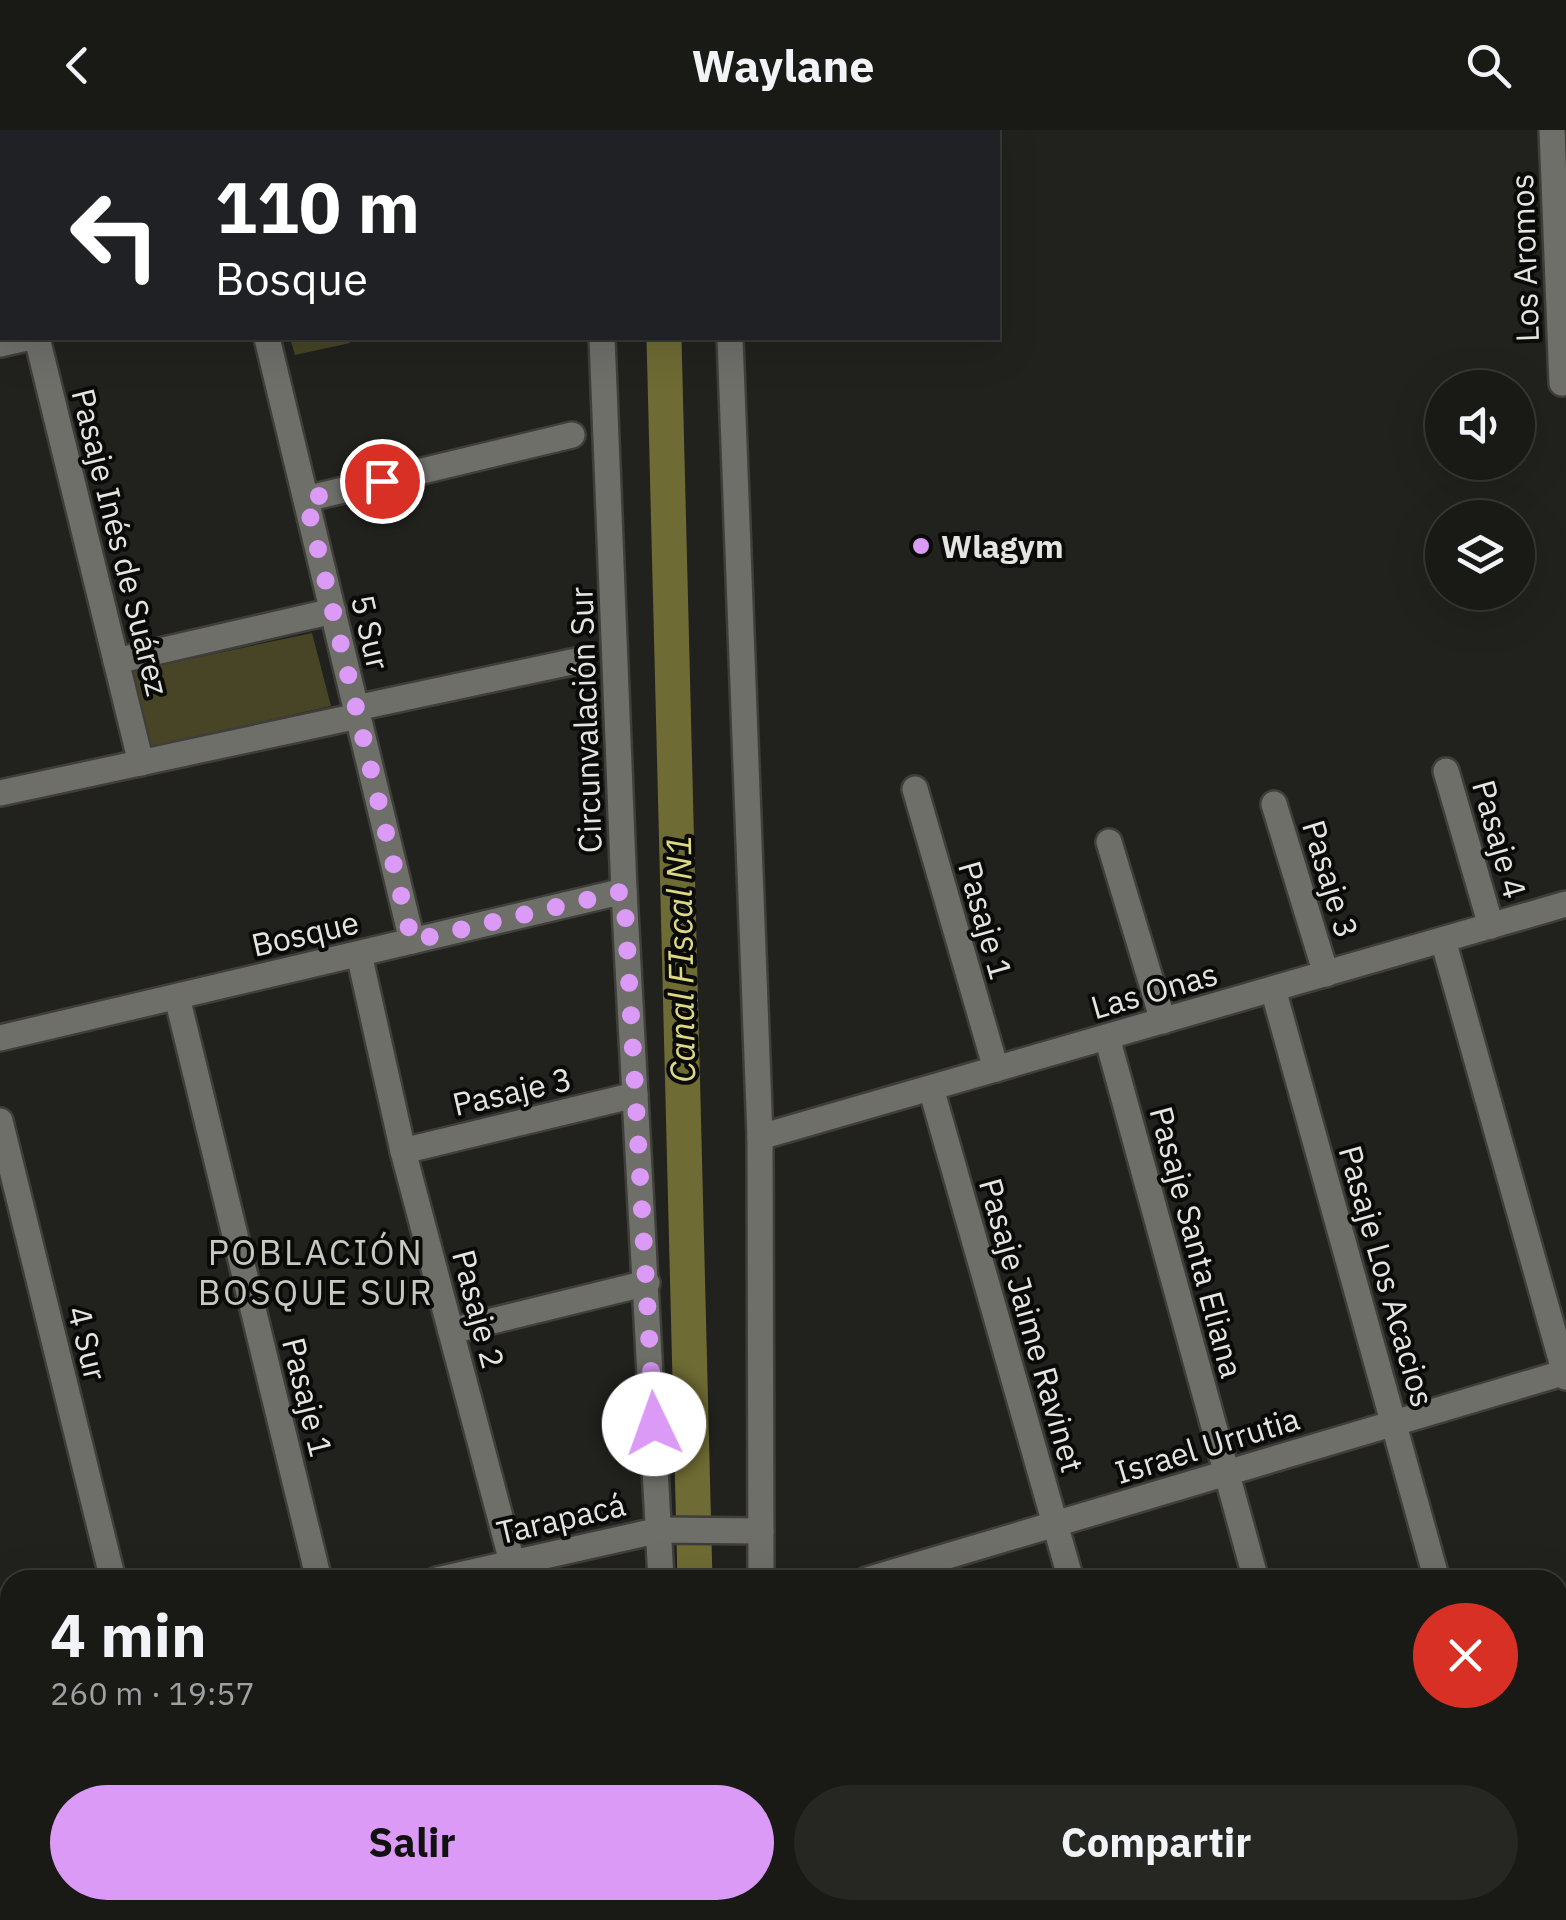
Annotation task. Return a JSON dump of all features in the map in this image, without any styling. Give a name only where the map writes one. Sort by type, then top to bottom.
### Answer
[{"type":"street","name":"Los Aromos","points":[[1552,130],[1562,383]]},
{"type":"street","name":"Pasaje Inés de Suárez","points":[[37,340],[141,763]]},
{"type":"street","name":"5 Sur","points":[[268,340],[412,941]]},
{"type":"street","name":"Circunvalación Sur","points":[[602,340],[635,1095],[647,1283],[670,1530],[663,1570]]},
{"type":"street","points":[[730,340],[760,1138],[753,1531],[759,1570]]},
{"type":"street","points":[[306,499],[572,435]]},
{"type":"street","points":[[116,661],[333,611]]},
{"type":"street","points":[[0,793],[580,660]]},
{"type":"street","name":"Pasaje 4","points":[[1446,771],[1491,926]]},
{"type":"street","name":"Pasaje 1","points":[[914,789],[996,1069]]},
{"type":"street","name":"Pasaje 3","points":[[1274,804],[1326,974]]},
{"type":"street","points":[[1109,842],[1163,1021]]},
{"type":"street","name":"Bosque","points":[[0,1038],[624,891]]},
{"type":"street","name":"Las Onas","points":[[760,1138],[1566,904]]},
{"type":"street","points":[[1443,940],[1566,1374]]},
{"type":"street","name":"Pasaje 2","points":[[359,954],[403,1151],[512,1562]]},
{"type":"street","name":"Pasaje Los Acacios","points":[[1273,989],[1435,1570]]},
{"type":"street","name":"Pasaje 1","points":[[177,997],[318,1570]]},
{"type":"street","name":"Pasaje Santa Eliana","points":[[1106,1037],[1253,1570]]},
{"type":"street","name":"Pasaje Jaime Ravinet","points":[[931,1088],[1068,1570]]},
{"type":"street","name":"Pasaje 3","points":[[403,1151],[635,1095]]},
{"type":"street","name":"4 Sur","points":[[0,1121],[111,1570]]},
{"type":"street","points":[[451,1330],[647,1283]]},
{"type":"street","name":"Israel Urrutia","points":[[904,1570],[1566,1374]]},
{"type":"street","name":"Tarapacá","points":[[479,1570],[670,1530],[753,1531]]},
{"type":"shaded area","points":[[291,340],[349,340],[350,343],[295,355]]},
{"type":"shaded area","points":[[312,633],[331,706],[151,747],[133,671]]},
{"type":"waterway","name":"Canal FIscal N1","points":[[664,340],[695,1570]]},
{"type":"place","name":"Wlagym","points":[[921,546]]},
{"type":"district","name":"POBLACIÓN BOSQUE SUR","points":[[316,1272]]},
{"type":"route","points":[[382,481],[306,499],[412,941],[624,891],[654,1424]]}]
